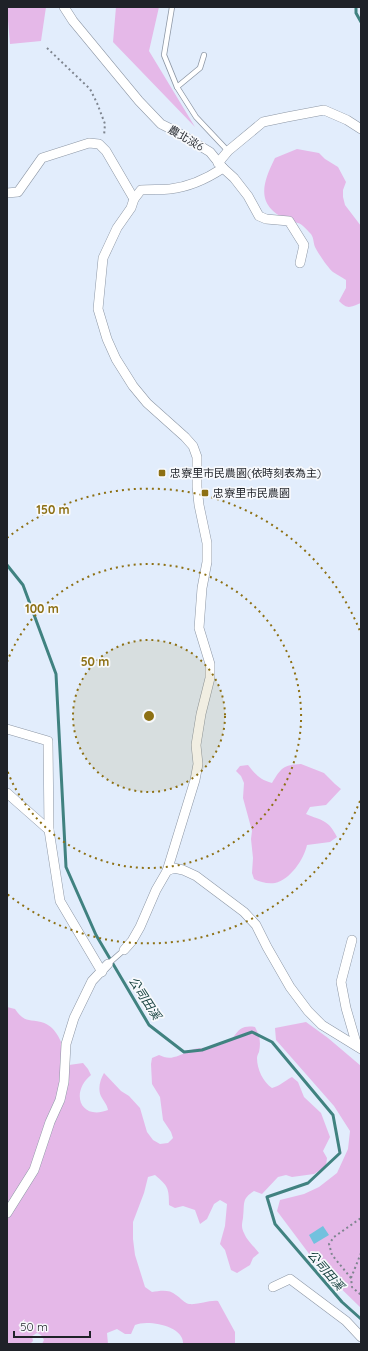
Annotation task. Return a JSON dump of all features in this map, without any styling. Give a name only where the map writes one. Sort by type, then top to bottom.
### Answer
[{"type":"street","name":"農北淡6","points":[[64,7],[73,21],[134,95],[161,124],[210,152],[248,196],[258,216],[266,219],[289,221],[304,245],[300,263]]},
{"type":"street","points":[[124,950],[132,941],[140,927],[156,890],[167,871],[195,780],[198,764],[196,745],[201,714],[210,678],[210,664],[199,628],[202,588],[207,562],[207,544],[199,505],[197,487],[197,457],[193,446],[147,403],[133,386],[116,359],[107,338],[98,309],[104,258],[117,228],[141,190],[172,188],[192,183],[215,173],[228,151],[264,122],[324,110],[347,120],[361,129]]},
{"type":"street","points":[[7,193],[18,192],[42,158],[89,143],[99,144],[106,152],[134,199]]},
{"type":"street","points":[[7,729],[48,741],[49,830],[60,901],[102,972]]},
{"type":"street","points":[[7,793],[49,830]]},
{"type":"street","points":[[167,871],[174,868],[196,876],[244,912],[256,925],[290,987],[308,1011],[322,1025],[359,1048]]},
{"type":"street","points":[[352,940],[341,982],[346,1008],[359,1048]]},
{"type":"street","points":[[7,1213],[34,1170],[50,1122],[60,1100],[64,1082],[66,1044],[74,1018],[92,981],[108,964]]},
{"type":"street","points":[[273,1286],[290,1278],[346,1321],[361,1337]]},
{"type":"lane","points":[[172,7],[164,55],[177,87],[196,117],[228,151]]},
{"type":"lane","points":[[177,87],[200,68],[204,55]]},
{"type":"lane","points":[[108,964],[124,950]]},
{"type":"path","points":[[47,48],[90,89],[97,103],[104,124],[104,137],[99,144]]},
{"type":"path","points":[[351,1278],[332,1255],[329,1244],[334,1237],[361,1218]]},
{"type":"path","points":[[361,1253],[351,1278],[352,1287],[361,1295]]},
{"type":"shaded area","points":[[7,7],[46,7],[41,41],[10,44]]},
{"type":"shaded area","points":[[116,7],[159,7],[149,51],[195,127],[113,42]]},
{"type":"shaded area","points":[[297,149],[319,153],[325,159],[338,167],[346,182],[343,190],[345,205],[361,226],[361,303],[354,306],[347,307],[339,301],[346,288],[346,280],[328,267],[315,247],[313,238],[306,229],[300,224],[289,221],[278,215],[266,202],[264,194],[265,186],[270,168],[275,158]]},
{"type":"shaded area","points":[[301,764],[324,773],[341,789],[326,805],[310,807],[306,814],[324,821],[331,827],[337,837],[330,842],[307,845],[296,868],[281,881],[266,883],[259,881],[254,879],[252,873],[252,831],[243,798],[244,783],[241,776],[236,771],[240,766],[248,765],[258,776],[272,783],[280,771],[286,766]]},
{"type":"shaded area","points":[[7,1007],[15,1009],[23,1018],[47,1024],[60,1039],[69,1065],[83,1063],[88,1069],[91,1075],[81,1089],[80,1096],[81,1103],[85,1108],[91,1112],[108,1110],[100,1095],[99,1088],[104,1073],[140,1108],[147,1132],[153,1140],[160,1144],[168,1143],[173,1138],[163,1120],[160,1097],[152,1084],[152,1058],[159,1055],[166,1058],[172,1058],[194,1049],[221,1045],[233,1038],[240,1029],[248,1027],[255,1027],[260,1039],[257,1062],[261,1075],[266,1082],[272,1088],[292,1077],[298,1082],[304,1097],[321,1113],[330,1137],[323,1151],[327,1158],[326,1166],[314,1174],[292,1177],[286,1175],[278,1177],[262,1194],[254,1191],[245,1199],[242,1229],[247,1239],[259,1253],[253,1258],[250,1265],[237,1273],[231,1270],[225,1250],[220,1244],[225,1226],[227,1204],[220,1200],[214,1204],[207,1219],[200,1224],[195,1210],[183,1206],[175,1208],[169,1205],[168,1191],[163,1182],[155,1175],[148,1177],[144,1193],[133,1222],[135,1255],[145,1287],[152,1292],[164,1291],[173,1293],[189,1304],[218,1301],[235,1332],[235,1344],[183,1344],[182,1338],[172,1328],[156,1324],[141,1323],[135,1325],[131,1334],[125,1334],[117,1329],[107,1333],[108,1344],[42,1344],[44,1340],[41,1335],[37,1333],[32,1336],[33,1341],[30,1344],[7,1344]]},
{"type":"shaded area","points":[[306,1022],[328,1038],[361,1066],[361,1308],[319,1267],[277,1211],[280,1200],[304,1194],[319,1187],[337,1173],[348,1149],[350,1131],[334,1106],[276,1040],[275,1028]]},
{"type":"building","points":[[323,1226],[329,1235],[314,1244],[309,1235]]},
{"type":"waterway","points":[[356,7],[356,13],[361,22]]},
{"type":"waterway","name":"公司田溪","points":[[7,565],[23,585],[56,674],[66,867],[96,935],[149,1025],[184,1052],[202,1050],[252,1032],[272,1042],[333,1115],[340,1153],[308,1183],[267,1197],[275,1224],[342,1302],[361,1319]]},
{"type":"place","name":"忠寮里市民農園(依時刻表為主)","points":[[162,473]]},
{"type":"place","name":"忠寮里市民農園","points":[[205,493]]}]
